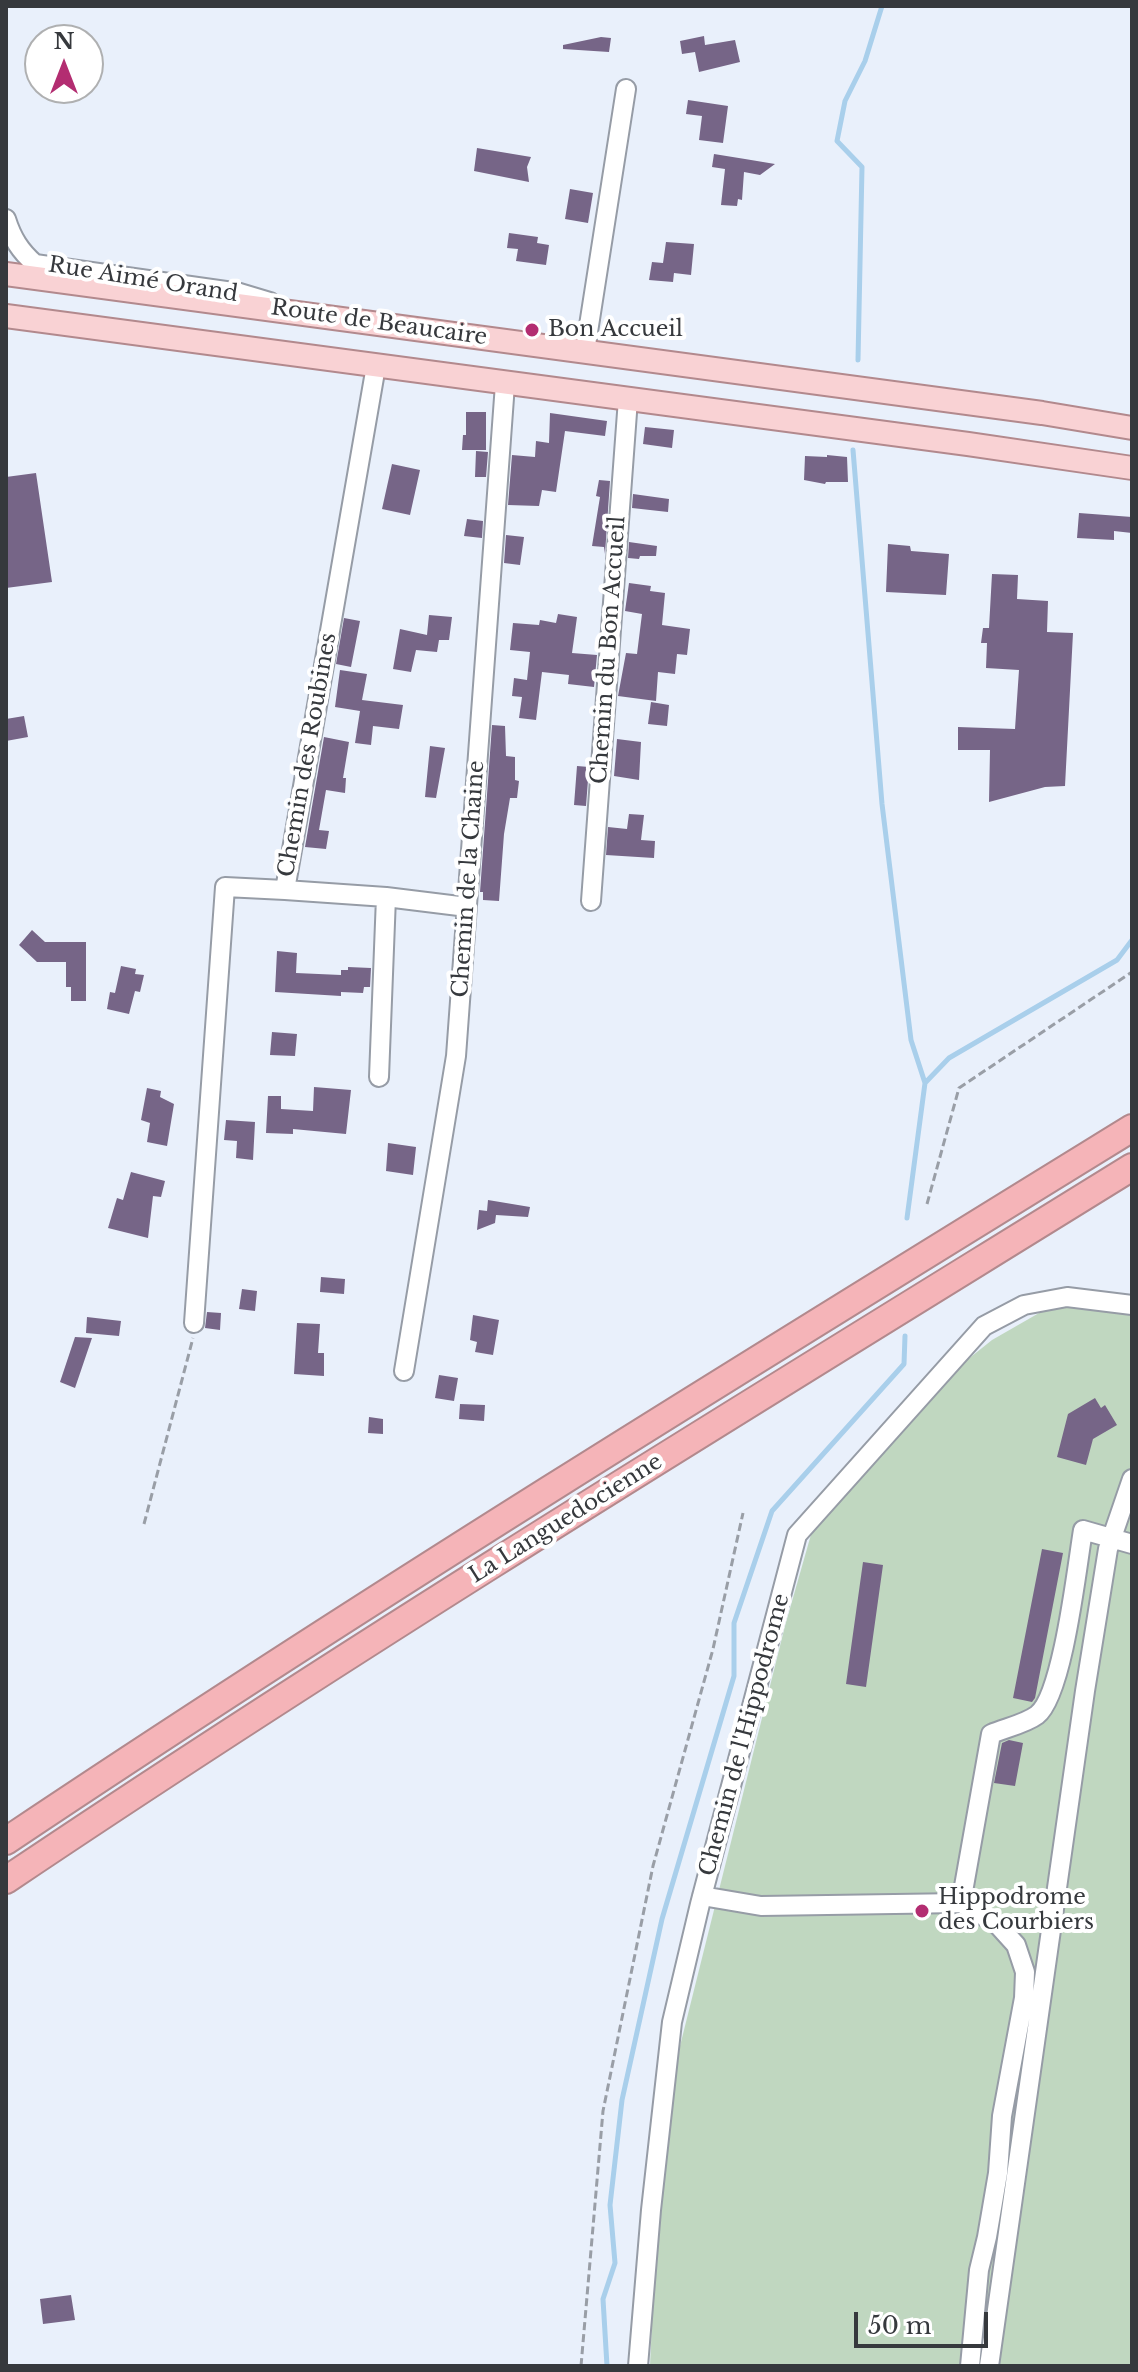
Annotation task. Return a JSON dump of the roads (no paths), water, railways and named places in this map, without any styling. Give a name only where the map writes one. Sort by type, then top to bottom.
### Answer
[{"type":"highway","name":"La Languedocienne","points":[[6,1841],[174,1728],[656,1422],[1132,1128]]},
{"type":"highway","name":"La Languedocienne","points":[[6,1880],[147,1786],[610,1490],[1132,1167]]},
{"type":"main road","name":"Route de Beaucaire","points":[[6,274],[1026,411],[1132,428]]},
{"type":"main road","name":"Route de Beaucaire","points":[[6,316],[1132,468]]},
{"type":"street","points":[[585,351],[626,89]]},
{"type":"street","name":"Rue Aimé Orand","points":[[6,219],[11,236],[21,252],[35,264],[240,293],[303,313]]},
{"type":"street","name":"Chemin des Roubines","points":[[194,1323],[225,887],[285,890],[376,366]]},
{"type":"street","name":"Chemin de la Chaine","points":[[404,1371],[456,1056],[505,384]]},
{"type":"street","name":"Chemin du Bon Accueil","points":[[591,901],[628,399]]},
{"type":"street","points":[[285,890],[386,897],[467,907]]},
{"type":"street","points":[[379,1077],[386,897]]},
{"type":"street","name":"Chemin de l'Hippodrome","points":[[638,2366],[651,2210],[672,2022],[797,1535],[984,1326],[1024,1305],[1067,1297],[1132,1305]]},
{"type":"street","points":[[989,2366],[1085,1691],[1110,1538],[1132,1479]]},
{"type":"street","points":[[961,1903],[991,1734],[1037,1714],[1049,1700],[1059,1669],[1083,1530],[1132,1544]]},
{"type":"street","points":[[702,1896],[761,1906],[961,1903],[997,1924],[1016,1945],[1025,1972],[1024,1998],[1002,2116],[998,2173],[979,2270],[970,2366]]},
{"type":"waterway","points":[[858,360],[862,167],[837,141],[845,101],[865,61],[882,6]]},
{"type":"waterway","points":[[853,450],[882,804],[911,1040],[925,1083]]},
{"type":"waterway","points":[[907,1218],[925,1083],[949,1058],[1117,960],[1132,940]]},
{"type":"waterway","points":[[607,2366],[603,2299],[615,2263],[610,2205],[622,2100],[662,1919],[734,1676],[734,1623],[772,1511],[904,1364],[905,1336]]},
{"type":"place","name":"Bon Accueil","points":[[532,330]]},
{"type":"place","name":"Hippodrome des Courbiers","points":[[922,1911]]}]
